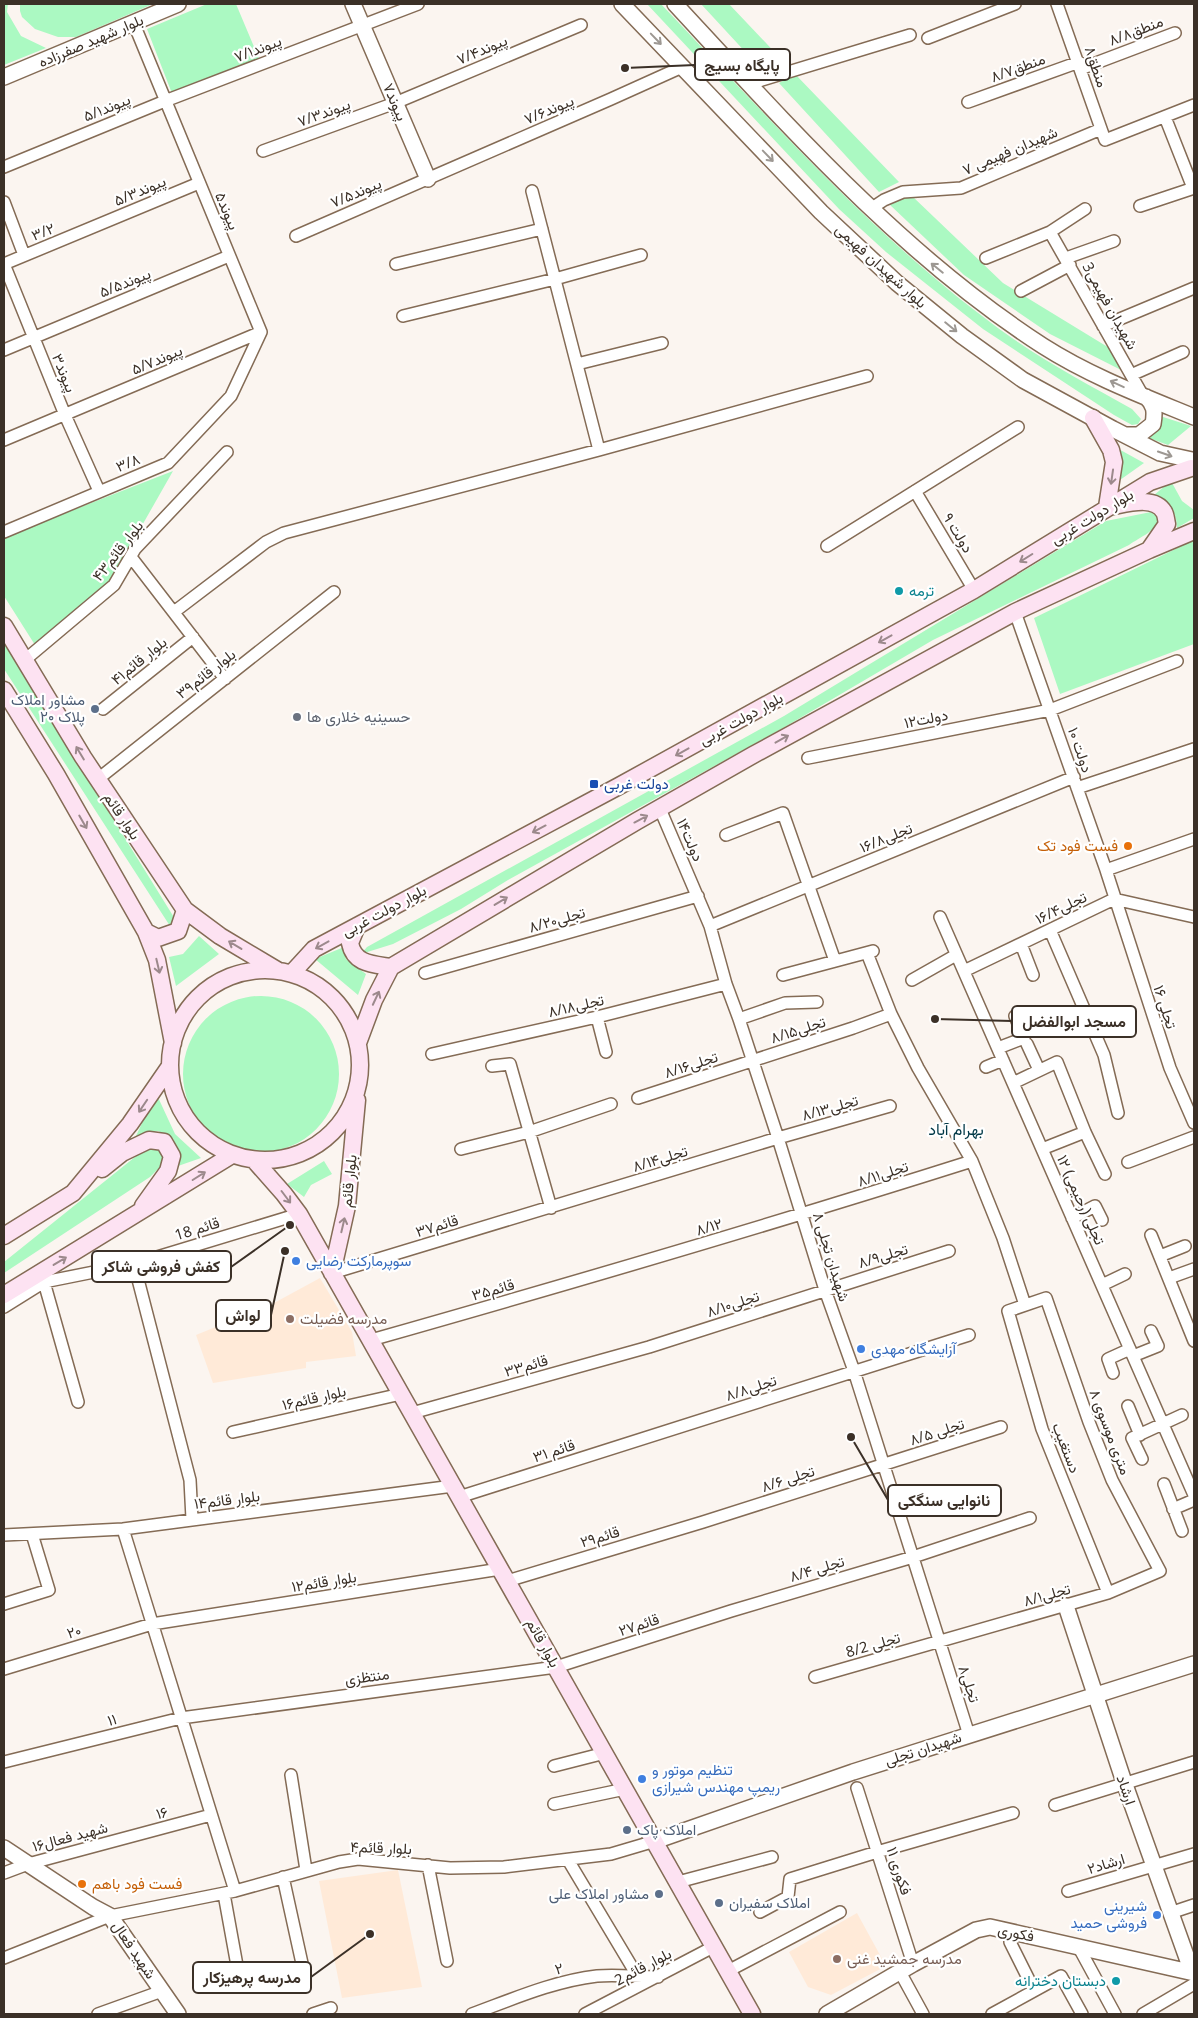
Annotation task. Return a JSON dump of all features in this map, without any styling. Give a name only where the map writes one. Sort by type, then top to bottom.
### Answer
[{"type":"main road","points":[[1093,418],[1111,450],[1114,462],[1107,507],[1142,502],[1156,504],[1165,512],[1167,524],[1149,550]]},
{"type":"main road","name":"بلوار دولت غربی","points":[[284,971],[314,949],[619,786],[974,590],[1150,482],[1193,464]]},
{"type":"main road","points":[[358,1043],[374,1000],[391,967],[637,821],[753,755],[1015,612],[1194,531]]},
{"type":"main road","name":"بلوار قائم","points":[[4,626],[98,780],[185,910],[220,936],[284,971],[320,986],[337,1001],[350,1020],[358,1043],[361,1064],[347,1206],[332,1273]]},
{"type":"main road","points":[[4,690],[56,774],[146,932],[157,960],[173,1043]]},
{"type":"main road","points":[[146,932],[158,938],[178,931],[185,910]]},
{"type":"main road","points":[[357,926],[350,943],[355,956],[366,964],[391,967]]},
{"type":"main road","points":[[284,971],[254,970],[232,976],[211,987],[194,1002],[181,1021],[173,1043],[170,1066],[173,1088],[181,1110],[194,1129],[211,1144],[232,1155],[254,1160],[277,1160],[300,1154],[320,1143],[337,1128],[346,1115],[358,1087]]},
{"type":"main road","points":[[73,1193],[130,1124],[170,1066]]},
{"type":"main road","points":[[4,1236],[73,1193],[122,1153],[149,1140],[164,1142],[172,1156],[168,1171],[137,1214]]},
{"type":"main road","points":[[4,1295],[232,1155]]},
{"type":"main road","name":"بلوار قائم","points":[[254,1160],[299,1214],[715,1946],[748,2008]]},
{"type":"main road","points":[[748,2008],[766,2014]]},
{"type":"street","name":"بلوار شهید صفرزاده","points":[[4,77],[178,4]]},
{"type":"street","name":"پیوند۷","points":[[353,4],[428,179]]},
{"type":"street","name":"پیوند۷/۱","points":[[165,101],[418,4]]},
{"type":"street","name":"بلوار شهیدان فهیمی","points":[[622,4],[821,212],[897,283],[962,336],[1023,380],[1160,453],[1193,464]]},
{"type":"street","points":[[675,4],[750,84],[872,208],[922,255],[986,306],[1044,347],[1086,370],[1194,417]]},
{"type":"street","points":[[928,38],[1016,4]]},
{"type":"street","name":"منطق۸","points":[[1057,4],[1103,135]]},
{"type":"street","name":"پیوند۵","points":[[134,24],[261,332]]},
{"type":"street","name":"پیوند۷/۴","points":[[395,103],[581,25]]},
{"type":"street","name":"منطق۸/۸","points":[[1079,66],[1175,33]]},
{"type":"street","points":[[750,84],[910,35]]},
{"type":"street","name":"منطق۸/۷","points":[[968,102],[1079,66]]},
{"type":"street","name":"پیوند۷/۶","points":[[428,179],[682,67]]},
{"type":"street","name":"پیوند۵/۱","points":[[4,167],[165,101]]},
{"type":"street","name":"پیوند۷/۳","points":[[263,151],[395,103]]},
{"type":"street","name":"شهیدان فهیمی ۷","points":[[872,208],[884,200],[903,192],[961,188],[1103,135],[1165,117],[1194,104]]},
{"type":"street","points":[[1140,206],[1194,188],[1165,117]]},
{"type":"street","name":"پیوند۷/۵","points":[[296,236],[428,179]]},
{"type":"street","name":"پیوند۵/۳","points":[[93,227],[199,183]]},
{"type":"street","points":[[532,190],[599,450]]},
{"type":"street","points":[[4,202],[24,255]]},
{"type":"street","points":[[986,258],[1050,232],[1085,209]]},
{"type":"street","name":"۳/۲","points":[[4,264],[93,227]]},
{"type":"street","points":[[396,264],[542,228]]},
{"type":"street","name":"3شهیدان فهیمی","points":[[1050,232],[1144,396]]},
{"type":"street","points":[[1021,291],[1068,262],[1114,242]]},
{"type":"street","points":[[403,316],[555,279],[641,254]]},
{"type":"street","name":"پیوند۵/۵","points":[[4,350],[230,256]]},
{"type":"street","name":"پیوند۳","points":[[4,264],[65,415],[99,491]]},
{"type":"street","points":[[1103,326],[1194,288]]},
{"type":"street","name":"پیوند۵/۷","points":[[4,440],[261,332]]},
{"type":"street","name":"۳/۸","points":[[4,532],[168,463],[231,396],[261,332]]},
{"type":"street","points":[[577,364],[662,343]]},
{"type":"street","points":[[1131,375],[1183,352]]},
{"type":"street","points":[[174,612],[266,542],[284,533],[599,450],[867,376]]},
{"type":"street","points":[[1125,435],[1139,435],[1153,424],[1155,412],[1150,401],[1144,396]]},
{"type":"street","points":[[827,546],[1018,427]]},
{"type":"street","name":"بلوار قائم۴۳","points":[[26,660],[114,585],[135,549],[226,452]]},
{"type":"street","name":"۹ دولت","points":[[915,491],[974,590]]},
{"type":"street","points":[[131,557],[225,678]]},
{"type":"street","name":"بلوار قائم۳۹","points":[[98,780],[334,592]]},
{"type":"street","name":"۱۰ دولت","points":[[1015,612],[1106,870],[1114,899]]},
{"type":"street","name":"بلوار قائم۴۱","points":[[103,709],[193,637]]},
{"type":"street","name":"۱۲دولت","points":[[808,758],[1050,710],[1177,661]]},
{"type":"street","points":[[4,709],[22,720]]},
{"type":"street","name":"تجلی۱۶/۸","points":[[710,926],[809,885],[1075,782],[1194,749]]},
{"type":"street","name":"۱۴دولت","points":[[660,809],[691,883]]},
{"type":"street","points":[[726,835],[783,814],[835,962]]},
{"type":"street","points":[[1106,870],[1194,839]]},
{"type":"street","name":"شهیدان تجلی ۸","points":[[691,883],[710,926],[726,984],[753,1060],[825,1290],[854,1371],[940,1642]]},
{"type":"street","name":"تجلی۸/۲۰","points":[[426,973],[698,896]]},
{"type":"street","points":[[1114,899],[1194,917]]},
{"type":"street","name":"تجلی۱۶/۴","points":[[964,971],[1114,899]]},
{"type":"street","name":"۱۶ تجلی","points":[[1114,899],[1170,1068],[1194,1122]]},
{"type":"street","name":"۱۲ تجلی (رحیمی)","points":[[940,917],[1194,1495]]},
{"type":"street","points":[[1050,930],[1104,1055],[1118,1114]]},
{"type":"street","points":[[1021,944],[1033,975]]},
{"type":"street","points":[[783,975],[870,952],[891,1014],[928,1086],[972,1161],[1002,1238],[1025,1305]]},
{"type":"street","points":[[912,980],[956,954]]},
{"type":"street","name":"تجلی۸/۱۸","points":[[432,1054],[597,1017],[726,984]]},
{"type":"street","points":[[739,1019],[784,1003],[817,1002]]},
{"type":"street","name":"تجلی۸/۱۵","points":[[753,1060],[891,1014]]},
{"type":"street","points":[[998,1048],[1024,1038],[1015,1016]]},
{"type":"street","points":[[597,1017],[606,1052]]},
{"type":"street","points":[[1027,1044],[1039,1070]]},
{"type":"street","name":"تجلی۸/۱۶","points":[[638,1098],[753,1060]]},
{"type":"street","points":[[986,1068],[1003,1060]]},
{"type":"street","points":[[1013,1083],[1057,1062],[1104,1174]]},
{"type":"street","points":[[492,1066],[510,1064],[551,1208]]},
{"type":"street","points":[[461,1149],[529,1132],[611,1104]]},
{"type":"street","name":"تجلی۸/۱۳","points":[[778,1138],[890,1106]]},
{"type":"street","points":[[1042,1149],[1085,1132]]},
{"type":"street","points":[[1128,1162],[1194,1137]]},
{"type":"street","name":"تجلی۸‌/۱۴","points":[[551,1208],[778,1138]]},
{"type":"street","name":"تجلی۸/۱۱","points":[[802,1215],[972,1161]]},
{"type":"street","points":[[1072,1218],[1095,1206],[1102,1220]]},
{"type":"street","name":"قائم۳۷","points":[[332,1273],[551,1208]]},
{"type":"street","name":"18 قائم","points":[[44,1282],[134,1264],[299,1214]]},
{"type":"street","name":"۸/۱۲","points":[[624,1268],[802,1215]]},
{"type":"street","points":[[1151,1235],[1194,1341]]},
{"type":"street","points":[[1160,1256],[1184,1246]]},
{"type":"street","name":"تجلی۸/۹","points":[[825,1290],[949,1251]]},
{"type":"street","points":[[134,1264],[190,1480],[192,1519]]},
{"type":"street","name":"قائم۳۵","points":[[370,1340],[624,1268]]},
{"type":"street","points":[[1169,1278],[1194,1269]]},
{"type":"street","points":[[1102,1285],[1125,1274]]},
{"type":"street","points":[[4,1307],[44,1282],[78,1402]]},
{"type":"street","name":"تجلی۸/۱۰","points":[[649,1347],[825,1290]]},
{"type":"street","name":"۸ متری موسوی","points":[[1025,1305],[1046,1298],[1089,1422],[1112,1480],[1160,1571]]},
{"type":"street","name":"دستغیب","points":[[1025,1305],[1008,1310],[1042,1429],[1108,1593]]},
{"type":"street","points":[[1113,1373],[1108,1359],[1158,1346],[1151,1331]]},
{"type":"street","name":"تجلی۸/۸","points":[[657,1434],[969,1335]]},
{"type":"street","name":"قائم۳۳","points":[[412,1413],[649,1347]]},
{"type":"street","name":"بلوار قائم۱۶","points":[[233,1432],[401,1394]]},
{"type":"street","points":[[1128,1406],[1142,1459]]},
{"type":"street","points":[[1136,1436],[1182,1415]]},
{"type":"street","name":"تجلی ۸/۵","points":[[883,1465],[1001,1427]]},
{"type":"street","name":"قائم ۳۱","points":[[456,1492],[657,1434]]},
{"type":"street","name":"تجلی ۸/۶","points":[[703,1522],[883,1465]]},
{"type":"street","points":[[1164,1484],[1182,1531]]},
{"type":"street","name":"بلوار قائم۱۴","points":[[4,1535],[123,1529],[192,1519],[456,1492]]},
{"type":"street","points":[[1173,1509],[1194,1500]]},
{"type":"street","name":"۸/۴ تجلی","points":[[731,1611],[913,1557],[1030,1518]]},
{"type":"street","name":"قائم۲۹","points":[[504,1575],[703,1522]]},
{"type":"street","points":[[123,1529],[212,1815],[229,1892],[240,1982]]},
{"type":"street","points":[[4,1604],[49,1590],[32,1534]]},
{"type":"street","name":"تجلی۸/۱","points":[[940,1642],[1108,1593],[1160,1571]]},
{"type":"street","name":"بلوار قائم۱۲","points":[[152,1624],[504,1575]]},
{"type":"street","name":"ارشاد","points":[[1066,1606],[1124,1782],[1194,1977]]},
{"type":"street","name":"قائم۲۷","points":[[556,1667],[731,1611]]},
{"type":"street","name":"۲۰","points":[[4,1669],[152,1624]]},
{"type":"street","name":"8/2 تجلی","points":[[815,1677],[940,1642]]},
{"type":"street","name":"تجلی۸","points":[[940,1642],[969,1735]]},
{"type":"street","name":"شهیدان تجلی","points":[[654,1841],[853,1772],[1194,1664]]},
{"type":"street","name":"منتظزی","points":[[181,1718],[556,1667]]},
{"type":"street","name":"۱۱","points":[[4,1762],[181,1718]]},
{"type":"street","points":[[554,1766],[605,1753]]},
{"type":"street","points":[[1055,1805],[1124,1782],[1194,1762]]},
{"type":"street","points":[[291,1774],[306,1870]]},
{"type":"street","name":"فکوری ۱۱","points":[[858,1788],[877,1852],[906,1968],[924,2014]]},
{"type":"street","points":[[554,1804],[625,1789]]},
{"type":"street","points":[[760,1912],[788,1897],[790,1879],[1013,1813]]},
{"type":"street","name":"۱۶","points":[[120,1839],[212,1815]]},
{"type":"street","name":"شهید فعال۱۶","points":[[4,1873],[28,1864],[120,1839]]},
{"type":"street","name":"بلوار قائم۴","points":[[4,1958],[110,1916],[229,1892],[306,1870],[358,1859],[450,1868],[504,1867],[611,1854],[654,1841]]},
{"type":"street","name":"شهید فعال","points":[[4,1848],[93,1907],[110,1916],[178,2014]]},
{"type":"street","name":"۲ارشاد","points":[[1068,1892],[1194,1854]]},
{"type":"street","points":[[678,1882],[772,1857]]},
{"type":"street","points":[[568,1860],[638,1977]]},
{"type":"street","points":[[428,1866],[447,1961]]},
{"type":"street","points":[[283,1878],[305,1977]]},
{"type":"street","points":[[1170,1913],[1194,1906]]},
{"type":"street","points":[[728,1971],[840,1912]]},
{"type":"street","name":"فکوری","points":[[827,2014],[976,1930],[990,1927],[1078,1946],[1194,1977]]},
{"type":"street","points":[[1010,1942],[1034,1990]]},
{"type":"street","name":"2بلوار قائم","points":[[585,2014],[715,1946]]},
{"type":"street","points":[[1078,1946],[1115,2014]]},
{"type":"street","name":"۲","points":[[472,2014],[534,1991],[582,1978],[615,1975],[658,1977]]},
{"type":"street","points":[[992,2014],[1061,1976],[1082,2014]]},
{"type":"street","points":[[1143,2014],[1194,1977]]},
{"type":"street","points":[[98,2014],[162,1991]]},
{"type":"street","points":[[313,2014],[331,2008]]},
{"type":"shaded area","name":"مدرسه فضیلت","points":[[320,1278],[352,1332],[356,1356],[306,1362],[306,1368],[213,1383],[196,1335],[274,1303]]},
{"type":"shaded area","points":[[398,1870],[422,1987],[342,1998],[319,1881]]},
{"type":"shaded area","name":"مدرسه جمشید غنی","points":[[857,1913],[886,1966],[831,1995],[808,1987],[789,1952]]},
{"type":"green space","points":[[4,4],[8,4],[7,12],[21,36],[46,48],[4,65]]},
{"type":"green space","points":[[20,4],[153,4],[76,37],[58,37],[35,29],[22,17]]},
{"type":"green space","points":[[207,4],[236,4],[260,61],[173,96],[147,29]]},
{"type":"green space","points":[[647,4],[661,4],[828,180],[917,263],[1012,338],[1056,366],[1132,409],[1141,419],[1138,424],[1132,425],[1114,415],[983,329],[886,252],[839,209]]},
{"type":"green space","points":[[701,4],[729,4],[783,61],[762,70]]},
{"type":"green space","points":[[795,74],[899,182],[879,192],[779,83]]},
{"type":"green space","points":[[912,196],[1003,283],[1111,349],[1123,371],[1050,334],[964,275],[889,204]]},
{"type":"green space","points":[[1160,416],[1191,426],[1168,445],[1149,438],[1157,428]]},
{"type":"green space","points":[[1115,447],[1144,463],[1120,480],[1120,466]]},
{"type":"green space","points":[[173,471],[111,580],[35,645],[4,596],[4,537]]},
{"type":"green space","points":[[1171,481],[1182,501],[1194,510],[1194,518],[1177,528],[1172,509],[1148,500]]},
{"type":"green space","points":[[1151,512],[1159,518],[1158,523],[1129,545],[933,640],[783,728],[508,880],[461,909],[393,944],[361,954],[367,947],[784,716],[1106,521]]},
{"type":"green space","points":[[1194,540],[1194,644],[1060,694],[1034,618]]},
{"type":"green space","points":[[4,643],[175,919],[170,926],[4,669]]},
{"type":"green space","points":[[199,936],[219,954],[176,986],[169,957],[183,954]]},
{"type":"green space","points":[[344,947],[346,959],[366,974],[358,995],[315,959]]},
{"type":"green space","points":[[253,996],[269,996],[284,999],[298,1005],[321,1024],[330,1037],[336,1051],[339,1074],[338,1089],[330,1111],[311,1134],[298,1143],[284,1149],[269,1152],[253,1152],[238,1149],[224,1143],[201,1124],[192,1111],[186,1097],[183,1082],[183,1066],[186,1051],[192,1037],[211,1014],[224,1005],[238,999]]},
{"type":"green space","points":[[156,1093],[175,1134],[201,1158],[178,1166],[178,1155],[173,1138],[158,1131],[136,1136]]},
{"type":"green space","points":[[152,1147],[159,1147],[165,1155],[163,1164],[150,1177],[4,1273],[4,1262],[140,1153]]},
{"type":"green space","points":[[324,1161],[332,1174],[311,1185],[304,1197],[287,1184]]},
{"type":"place","name":"پایگاه بسیج","points":[[625,68]]},
{"type":"place","name":"ترمه","points":[[899,591]]},
{"type":"place","name":"مشاور املاک پلاک ۲۰","points":[[95,709]]},
{"type":"place","name":"حسینیه خلاری ها","points":[[297,717]]},
{"type":"place","name":"دولت غربی","points":[[594,784]]},
{"type":"place","name":"فست فود تک","points":[[1128,846]]},
{"type":"place","name":"مسجد ابوالفضل","points":[[935,1019]]},
{"type":"place","name":"کفش فروشی شاکر","points":[[290,1225]]},
{"type":"place","name":"لواش","points":[[285,1251]]},
{"type":"place","name":"سوپرمارکت رضایی","points":[[296,1261]]},
{"type":"place","name":"مدرسه فضیلت","points":[[290,1319]]},
{"type":"place","name":"آرایشگاه مهدی","points":[[861,1349]]},
{"type":"place","name":"نانوایی سنگکی","points":[[851,1437]]},
{"type":"place","name":"تنظیم موتور و ریمپ مهندس شیرازی","points":[[642,1779]]},
{"type":"place","name":"املاک پاک","points":[[627,1830]]},
{"type":"place","name":"فست فود باهم","points":[[82,1884]]},
{"type":"place","name":"مشاور املاک علی","points":[[659,1894]]},
{"type":"place","name":"املاک سفیران","points":[[719,1903]]},
{"type":"place","name":"شیرینی فروشی حمید","points":[[1157,1915]]},
{"type":"place","name":"مدرسه پرهیزکار","points":[[370,1934]]},
{"type":"place","name":"مدرسه جمشید غنی","points":[[837,1959]]},
{"type":"place","name":"دبستان دخترانه","points":[[1116,1981]]},
{"type":"district","name":"بهرام آباد","points":[[956,1129]]}]
